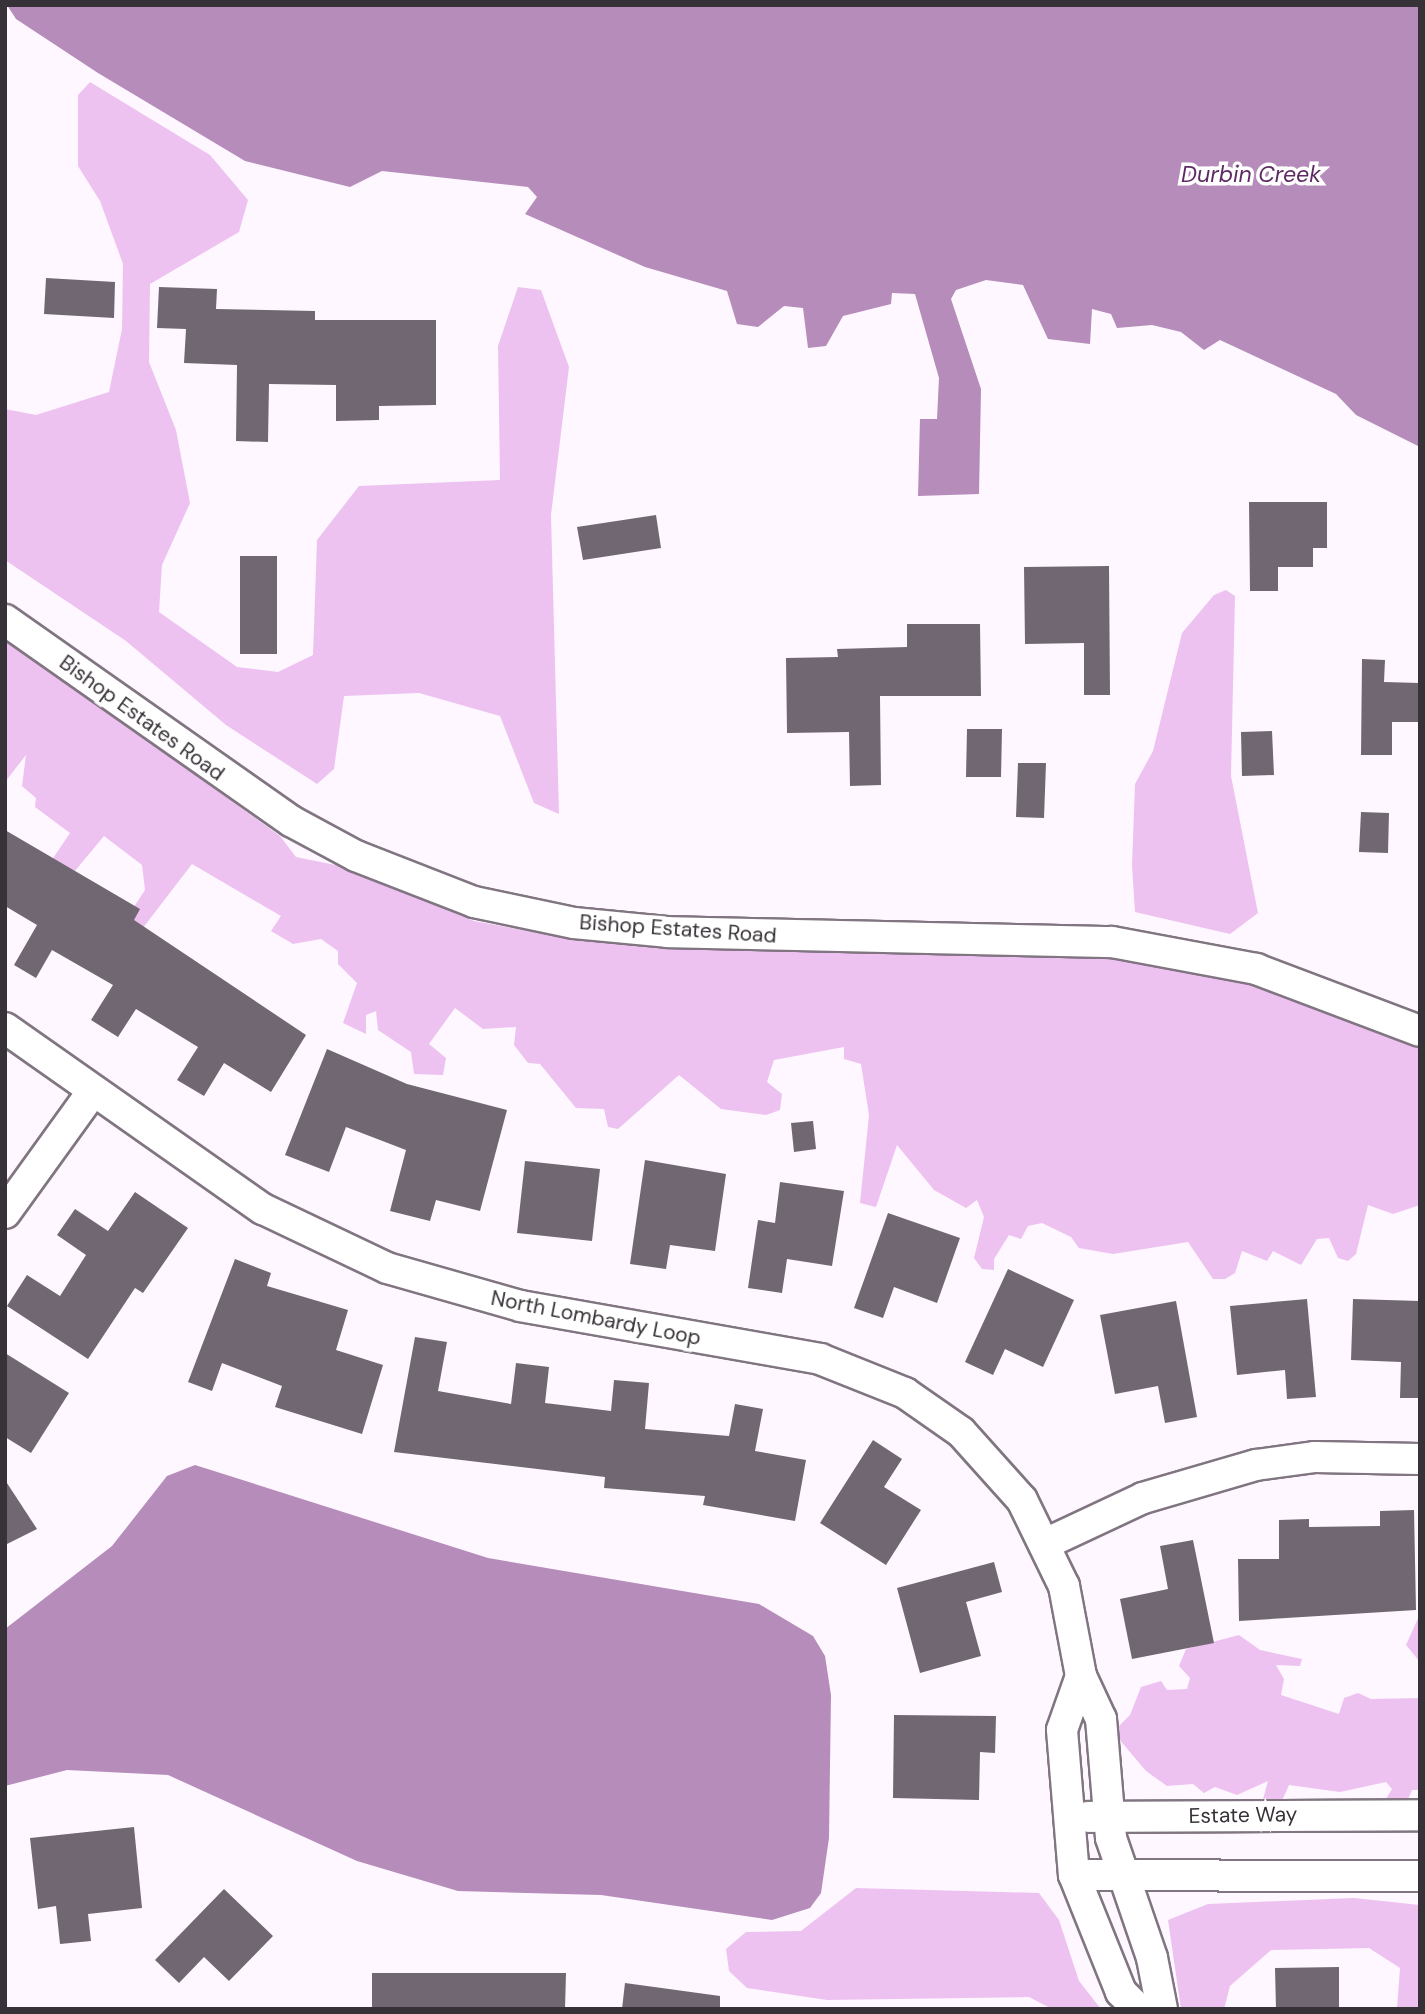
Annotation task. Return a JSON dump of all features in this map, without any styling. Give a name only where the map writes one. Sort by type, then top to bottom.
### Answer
[{"type":"street","name":"Bishop Estates Road","points":[[5,620],[290,821],[356,856],[474,902],[574,923],[667,932],[1112,942],[1256,969],[1420,1031]]},
{"type":"street","name":"North Lombardy Loop","points":[[5,1028],[263,1209],[387,1268],[520,1306],[820,1359],[864,1373],[961,1432],[1015,1491],[1047,1544],[1070,1608],[1081,1676],[1101,1719],[1109,1827],[1121,1875],[1152,1958],[1162,2009]]},
{"type":"street","points":[[5,1213],[93,1091]]},
{"type":"street","points":[[1047,1544],[1143,1498],[1256,1465],[1329,1457],[1420,1459]]},
{"type":"street","name":"North Lombardy Loop","points":[[1081,1676],[1062,1730],[1068,1831],[1074,1875],[1121,1992],[1138,2009]]},
{"type":"street","name":"Estate Way","points":[[1068,1831],[1109,1827],[1420,1815]]},
{"type":"street","points":[[1074,1875],[1420,1876]]},
{"type":"shaded area","points":[[90,82],[210,155],[248,200],[239,232],[150,284],[149,362],[176,430],[190,503],[162,565],[159,612],[237,667],[278,672],[313,655],[317,540],[359,486],[500,480],[498,346],[518,287],[541,290],[569,367],[551,515],[559,814],[534,803],[500,716],[419,693],[344,696],[334,769],[317,784],[226,725],[126,641],[5,560],[5,409],[36,415],[109,392],[122,329],[123,264],[100,201],[78,166],[78,95]]},
{"type":"shaded area","points":[[1226,590],[1235,596],[1231,776],[1258,913],[1230,934],[1135,912],[1132,866],[1135,784],[1153,751],[1182,633],[1214,595]]},
{"type":"shaded area","points":[[5,638],[280,836],[296,857],[345,867],[474,921],[571,939],[991,947],[1137,958],[1282,992],[1387,1030],[1420,1046],[1420,1205],[1393,1214],[1368,1205],[1356,1254],[1348,1261],[1338,1258],[1329,1238],[1317,1239],[1301,1265],[1273,1251],[1267,1261],[1242,1251],[1235,1273],[1225,1279],[1213,1279],[1188,1242],[1113,1254],[1079,1248],[1071,1237],[1042,1223],[1028,1226],[1021,1239],[1009,1235],[994,1259],[994,1270],[982,1269],[974,1258],[984,1217],[977,1200],[966,1208],[934,1190],[897,1145],[876,1207],[860,1203],[869,1115],[861,1064],[844,1059],[844,1047],[774,1060],[767,1082],[782,1094],[780,1110],[766,1115],[721,1109],[679,1075],[618,1129],[608,1127],[604,1109],[576,1108],[540,1064],[528,1063],[514,1045],[516,1027],[483,1029],[455,1008],[429,1044],[446,1058],[443,1075],[414,1074],[411,1052],[378,1030],[376,1011],[366,1015],[366,1034],[343,1023],[357,983],[338,964],[338,951],[321,939],[293,944],[271,931],[281,916],[192,864],[139,933],[130,913],[145,890],[142,865],[104,836],[44,908],[37,882],[70,833],[35,807],[36,798],[22,786],[26,755],[5,782]]},
{"type":"shaded area","points":[[1420,1614],[1420,1662],[1406,1645]]},
{"type":"shaded area","points":[[1239,1635],[1260,1650],[1302,1659],[1300,1666],[1276,1665],[1284,1679],[1281,1695],[1339,1714],[1344,1698],[1358,1693],[1371,1699],[1420,1698],[1420,1790],[1412,1790],[1406,1804],[1384,1802],[1392,1789],[1386,1782],[1340,1792],[1289,1785],[1281,1803],[1262,1803],[1268,1781],[1237,1795],[1215,1787],[1204,1793],[1193,1784],[1167,1786],[1146,1771],[1113,1732],[1130,1715],[1141,1687],[1161,1681],[1167,1690],[1187,1689],[1190,1678],[1179,1666],[1186,1649]]},
{"type":"shaded area","points":[[856,1888],[1039,1893],[1059,1920],[1079,1981],[1101,2009],[1052,2009],[1029,1997],[827,2000],[747,1988],[729,1971],[726,1949],[746,1932],[801,1931]]},
{"type":"shaded area","points":[[1354,1898],[1420,1905],[1420,2009],[1397,2009],[1400,1968],[1369,1948],[1271,1950],[1230,1986],[1224,2009],[1181,2009],[1168,1920],[1208,1904]]},
{"type":"water","name":"Durbin Creek","points":[[7,5],[1420,5],[1420,447],[1356,415],[1336,394],[1220,340],[1204,350],[1181,332],[1152,325],[1117,328],[1111,314],[1092,309],[1090,344],[1048,339],[1023,285],[986,280],[956,290],[951,299],[981,389],[979,494],[918,496],[920,419],[937,419],[939,378],[915,294],[892,293],[891,304],[843,316],[826,346],[808,348],[803,308],[784,306],[758,327],[737,324],[727,291],[645,267],[525,214],[537,197],[528,187],[382,171],[350,187],[245,161],[98,73],[16,19]]},
{"type":"water","points":[[195,1465],[488,1558],[759,1604],[813,1636],[825,1656],[831,1695],[829,1838],[821,1893],[810,1908],[772,1920],[601,1895],[458,1891],[357,1861],[168,1775],[67,1770],[5,1786],[5,1629],[112,1546],[167,1476]]},
{"type":"building","points":[[46,278],[115,282],[114,318],[44,314]]},
{"type":"building","points":[[159,287],[217,289],[216,309],[315,311],[315,320],[436,320],[436,405],[379,406],[379,420],[336,421],[336,385],[269,384],[268,442],[236,441],[237,365],[184,363],[186,329],[157,328]]},
{"type":"building","points":[[1249,502],[1327,502],[1327,548],[1313,548],[1313,567],[1278,567],[1278,591],[1250,591]]},
{"type":"building","points":[[656,515],[661,548],[583,560],[577,527]]},
{"type":"building","points":[[240,556],[277,556],[277,654],[240,654]]},
{"type":"building","points":[[1109,566],[1110,695],[1084,695],[1084,643],[1025,644],[1024,567]]},
{"type":"building","points":[[907,624],[980,624],[981,696],[880,696],[881,785],[850,786],[849,732],[787,733],[786,658],[838,657],[837,649],[907,647]]},
{"type":"building","points":[[1362,659],[1385,660],[1384,682],[1420,683],[1420,722],[1392,722],[1392,755],[1361,755]]},
{"type":"building","points":[[967,729],[1002,729],[1001,777],[966,777]]},
{"type":"building","points":[[1272,731],[1274,775],[1242,776],[1241,732]]},
{"type":"building","points":[[1018,763],[1046,763],[1044,818],[1016,817]]},
{"type":"building","points":[[1361,812],[1389,813],[1388,853],[1359,852]]},
{"type":"building","points":[[5,830],[140,909],[134,920],[306,1035],[271,1092],[224,1063],[204,1096],[177,1080],[198,1047],[136,1009],[118,1037],[91,1020],[113,985],[52,950],[36,978],[14,965],[37,925],[5,906]]},
{"type":"building","points":[[327,1049],[407,1084],[507,1110],[480,1211],[436,1200],[430,1221],[390,1211],[406,1150],[346,1127],[329,1172],[285,1155]]},
{"type":"building","points":[[813,1121],[816,1149],[794,1152],[791,1123]]},
{"type":"building","points":[[645,1160],[726,1174],[715,1251],[670,1245],[666,1269],[630,1264]]},
{"type":"building","points":[[525,1161],[600,1169],[592,1241],[517,1233]]},
{"type":"building","points":[[780,1182],[844,1191],[832,1266],[787,1259],[782,1293],[748,1288],[758,1220],[775,1223]]},
{"type":"building","points":[[135,1192],[188,1228],[143,1293],[135,1288],[88,1359],[7,1306],[27,1275],[60,1296],[86,1255],[57,1235],[75,1209],[108,1231]]},
{"type":"building","points":[[888,1213],[960,1238],[937,1303],[894,1287],[883,1318],[854,1308]]},
{"type":"building","points":[[235,1259],[271,1273],[267,1286],[348,1310],[336,1350],[383,1365],[362,1434],[275,1407],[282,1386],[222,1363],[212,1391],[188,1382]]},
{"type":"building","points":[[1008,1269],[1074,1300],[1043,1367],[1005,1349],[993,1375],[965,1362]]},
{"type":"building","points":[[1307,1299],[1316,1397],[1287,1399],[1285,1370],[1237,1375],[1230,1306]]},
{"type":"building","points":[[1353,1299],[1420,1301],[1420,1398],[1400,1398],[1401,1362],[1351,1360]]},
{"type":"building","points":[[1176,1301],[1197,1417],[1165,1423],[1158,1386],[1115,1394],[1100,1315]]},
{"type":"building","points":[[415,1337],[447,1342],[438,1391],[511,1404],[516,1363],[549,1367],[545,1403],[611,1411],[614,1380],[649,1383],[645,1429],[729,1436],[735,1404],[763,1409],[755,1451],[806,1460],[795,1521],[703,1505],[705,1496],[604,1488],[605,1477],[394,1452]]},
{"type":"building","points":[[5,1353],[69,1393],[31,1453],[5,1437]]},
{"type":"building","points":[[873,1440],[902,1459],[884,1487],[921,1510],[886,1565],[820,1523]]},
{"type":"building","points":[[5,1480],[37,1529],[5,1545]]},
{"type":"building","points":[[1414,1510],[1416,1610],[1239,1621],[1238,1559],[1279,1559],[1279,1520],[1309,1519],[1309,1527],[1380,1526],[1380,1511]]},
{"type":"building","points":[[1193,1540],[1214,1643],[1132,1659],[1120,1599],[1168,1589],[1160,1546]]},
{"type":"building","points":[[994,1562],[1002,1592],[966,1602],[981,1656],[920,1673],[897,1588]]},
{"type":"building","points":[[894,1715],[996,1716],[995,1753],[980,1752],[979,1800],[893,1798]]},
{"type":"building","points":[[134,1827],[142,1908],[88,1914],[91,1941],[60,1944],[56,1906],[38,1909],[30,1838]]},
{"type":"building","points":[[224,1889],[273,1936],[229,1981],[204,1957],[179,1983],[155,1960]]},
{"type":"building","points":[[1339,1967],[1339,2009],[1276,2009],[1275,1968]]},
{"type":"building","points":[[372,1973],[566,1973],[565,2009],[372,2009]]},
{"type":"building","points":[[625,1983],[720,1996],[720,2009],[622,2009]]}]
